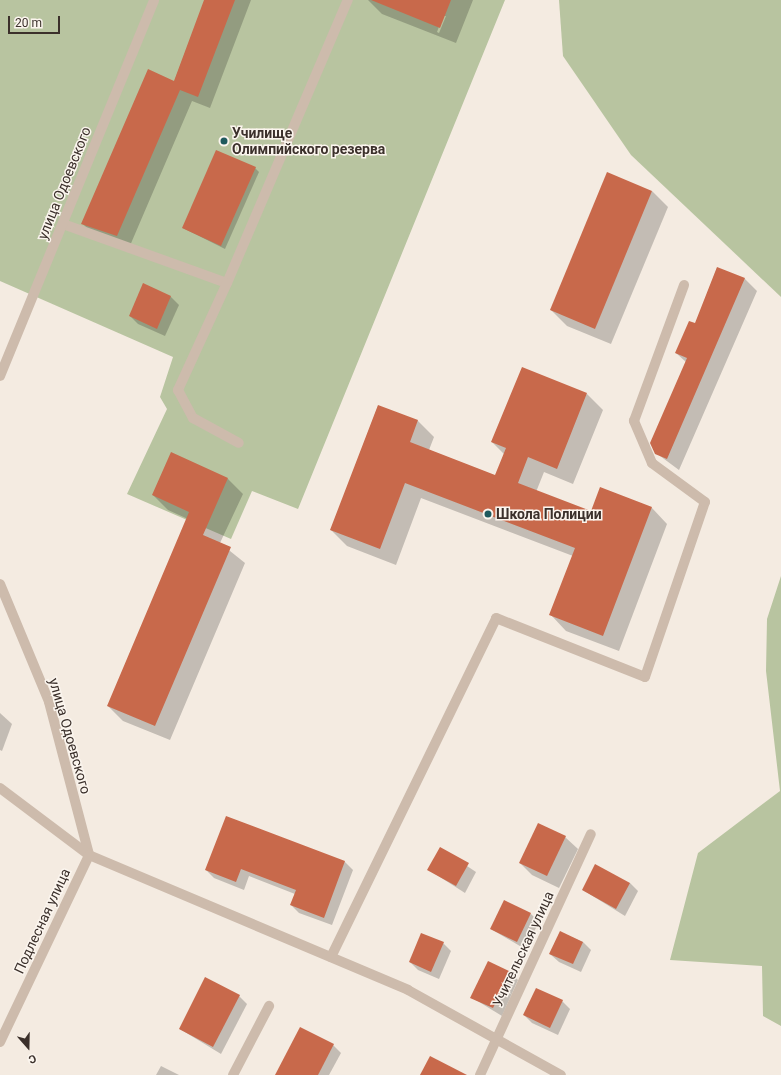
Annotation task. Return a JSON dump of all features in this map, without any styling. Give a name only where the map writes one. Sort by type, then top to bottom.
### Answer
[{"type":"street","name":"улица Одоевского","points":[[0,376],[154,0]]},
{"type":"street","points":[[239,443],[193,418],[178,390],[227,283],[348,0]]},
{"type":"street","points":[[62,224],[227,283]]},
{"type":"street","points":[[331,957],[496,618],[645,677],[705,502],[652,463],[634,421],[684,285]]},
{"type":"street","name":"улица Одоевского","points":[[0,584],[49,702],[88,854]]},
{"type":"street","points":[[0,788],[88,854],[408,990],[561,1075]]},
{"type":"street","name":"Учительская улица","points":[[480,1075],[591,834]]},
{"type":"street","name":"Подлесная улица","points":[[0,1042],[88,854]]},
{"type":"street","points":[[233,1075],[269,1006]]},
{"type":"green space","name":"Училище Олимпийского резерва","points":[[0,0],[505,0],[298,509],[252,491],[231,539],[127,494],[167,409],[160,397],[173,357],[0,281]]},
{"type":"green space","points":[[559,0],[781,0],[781,297],[631,155],[563,56]]},
{"type":"green space","points":[[781,576],[781,1026],[763,1016],[762,966],[670,960],[698,853],[780,791],[766,671],[767,619]]},
{"type":"building","points":[[204,0],[235,0],[198,97],[180,90],[117,236],[81,224],[148,69],[174,81]]},
{"type":"building","points":[[371,0],[451,0],[440,28]]},
{"type":"building","points":[[216,150],[256,167],[221,246],[182,228]]},
{"type":"building","points":[[607,172],[652,191],[595,329],[550,310]]},
{"type":"building","points":[[717,267],[745,278],[667,459],[655,454],[650,443],[687,358],[675,353],[689,321],[695,323]]},
{"type":"building","points":[[143,283],[171,296],[157,329],[129,316]]},
{"type":"building","points":[[522,367],[587,393],[557,469],[528,457],[518,483],[591,511],[600,487],[652,507],[603,636],[549,615],[575,548],[405,483],[380,549],[330,530],[378,405],[418,420],[410,442],[495,475],[506,448],[491,442]]},
{"type":"building","points":[[171,452],[228,478],[203,535],[231,547],[155,726],[107,706],[189,512],[152,495]]},
{"type":"building","points":[[226,816],[345,861],[324,918],[290,905],[296,890],[241,869],[236,882],[205,870]]},
{"type":"building","points":[[538,823],[566,836],[547,876],[519,863]]},
{"type":"building","points":[[440,847],[469,863],[456,886],[427,870]]},
{"type":"building","points":[[595,864],[630,883],[616,909],[582,890]]},
{"type":"building","points":[[504,900],[531,913],[517,942],[490,929]]},
{"type":"building","points":[[560,931],[583,942],[573,964],[549,954]]},
{"type":"building","points":[[421,933],[444,942],[431,972],[409,962]]},
{"type":"building","points":[[488,961],[511,972],[493,1008],[470,998]]},
{"type":"building","points":[[205,977],[240,995],[213,1047],[179,1029]]},
{"type":"building","points":[[536,988],[563,1000],[550,1028],[523,1015]]},
{"type":"building","points":[[300,1027],[334,1044],[318,1075],[275,1075]]},
{"type":"building","points":[[430,1056],[467,1075],[420,1075]]},
{"type":"place","name":"Училище Олимпийского резерва","points":[[224,141]]},
{"type":"place","name":"Школа Полиции","points":[[488,514]]}]
